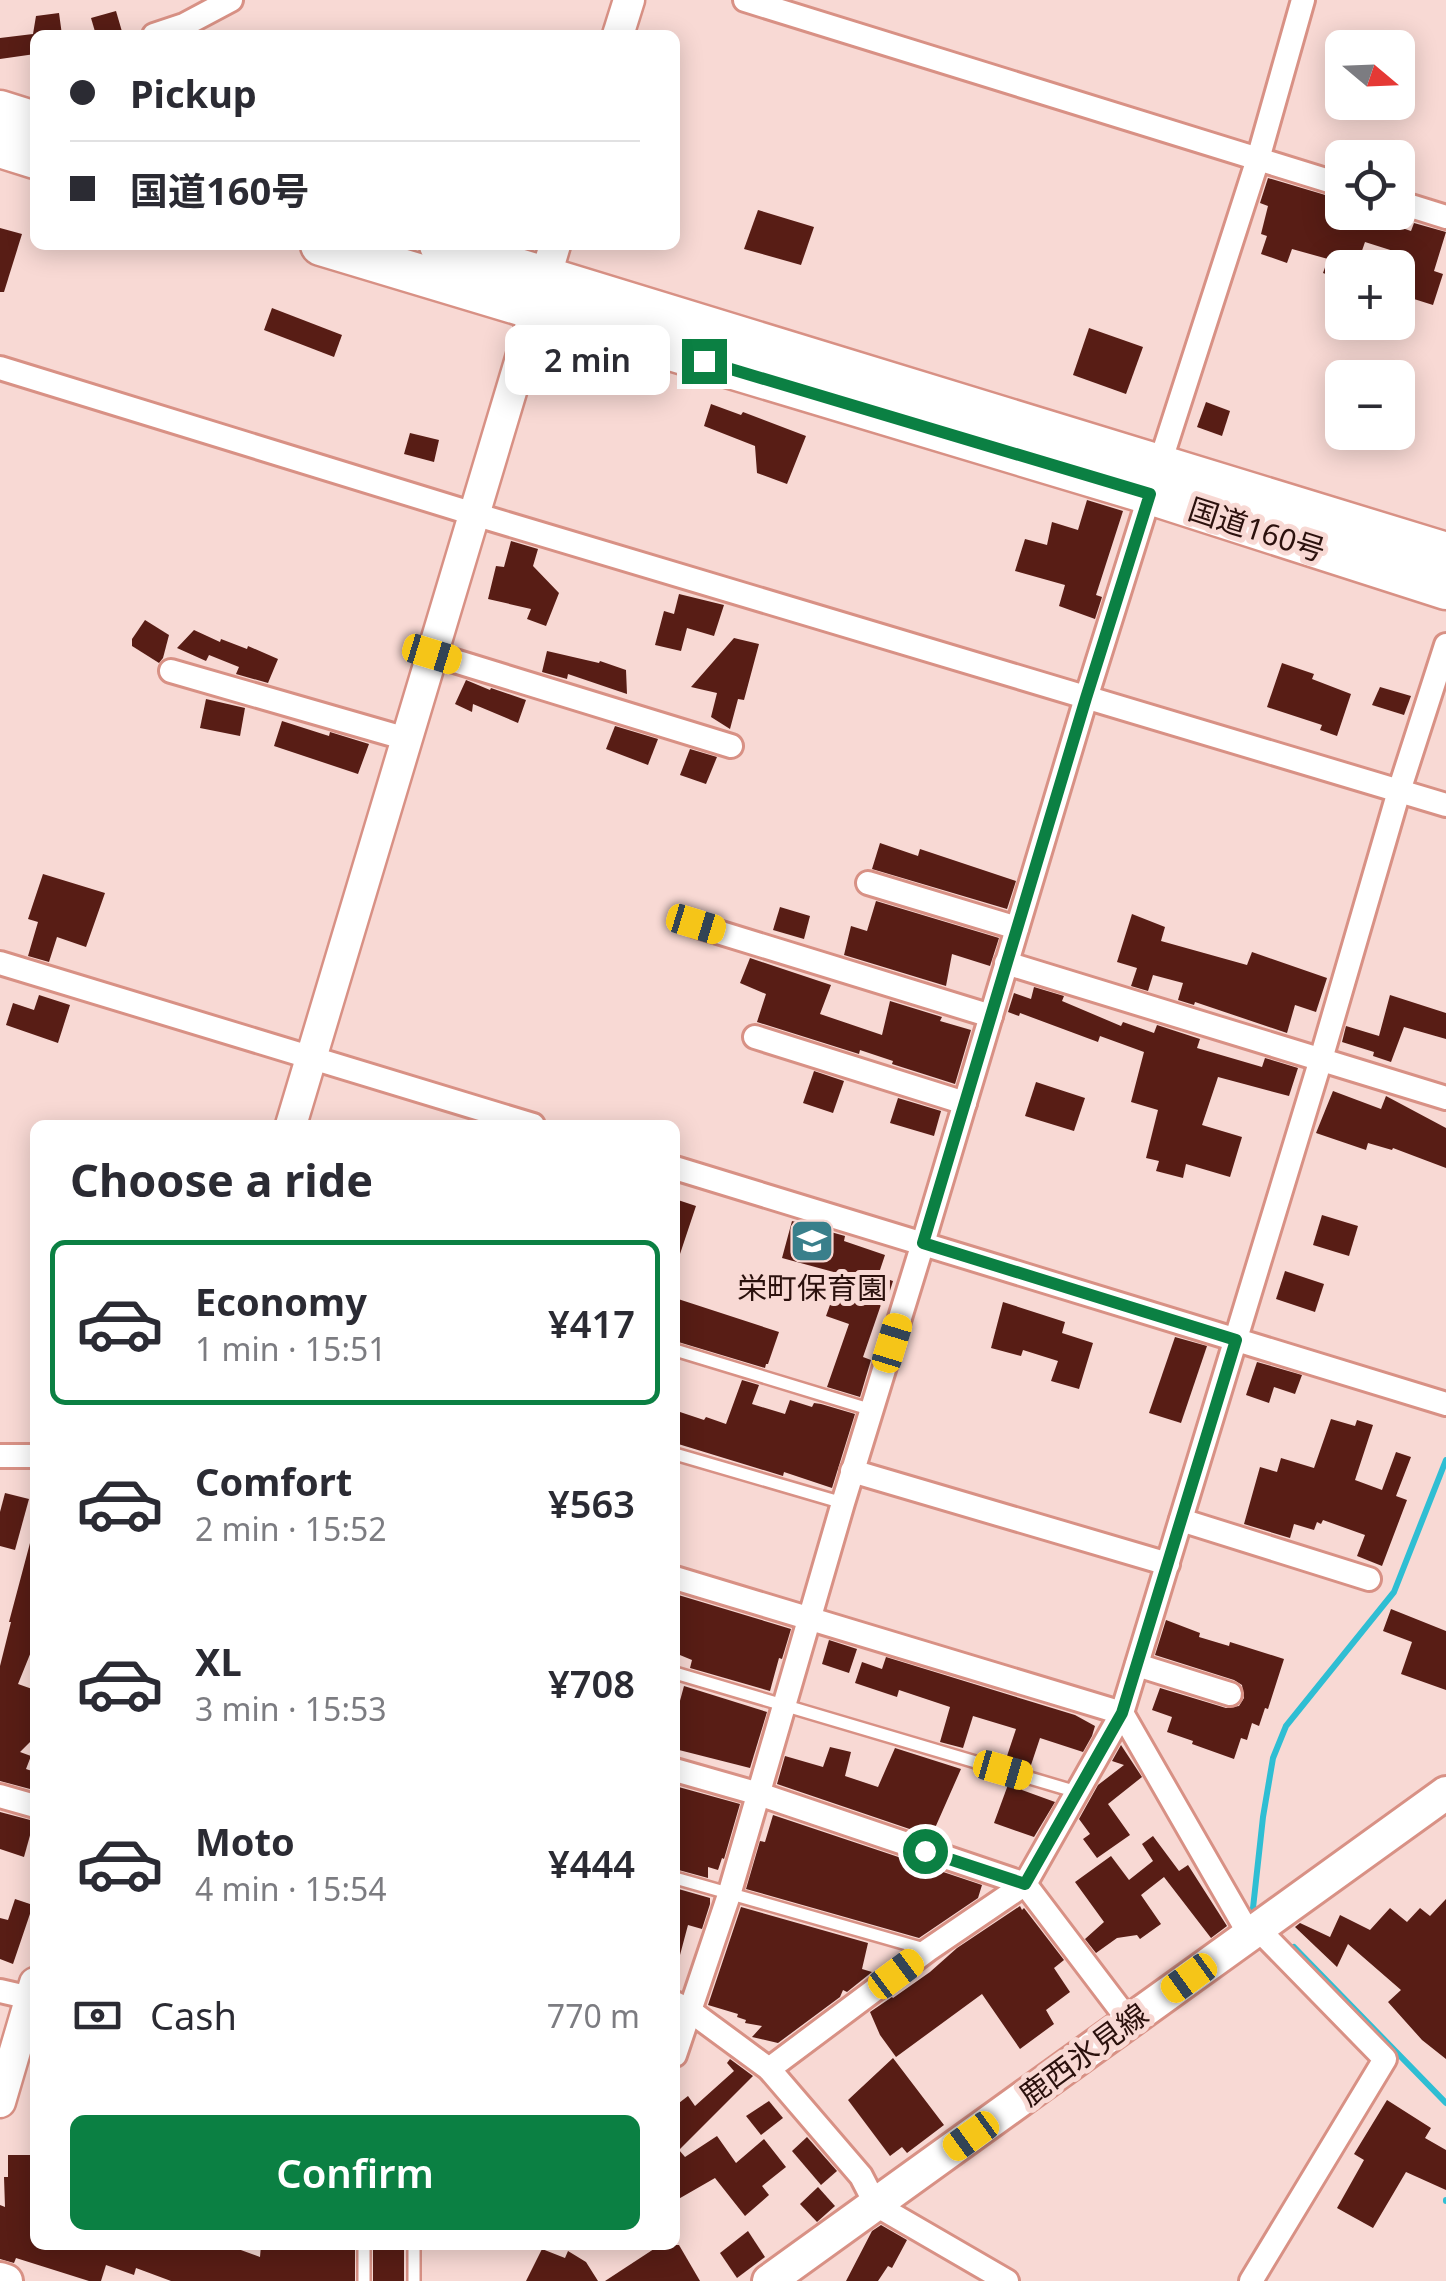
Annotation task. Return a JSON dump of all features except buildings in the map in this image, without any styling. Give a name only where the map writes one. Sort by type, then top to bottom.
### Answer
[{"type":"highway","points":[[0,111],[30,120]]},
{"type":"highway","points":[[0,147],[30,156]]},
{"type":"highway","name":"国道160号","points":[[356,250],[545,278]]},
{"type":"highway","name":"国道160号","points":[[456,250],[1154,480],[1446,589]]},
{"type":"highway","name":"国道160号","points":[[1154,480],[1446,553]]},
{"type":"main road","name":"鹿西氷見線","points":[[769,2281],[1253,1931],[1442,1803]]},
{"type":"street","points":[[169,30],[232,0]]},
{"type":"street","points":[[619,30],[628,0]]},
{"type":"street","points":[[745,0],[1325,180]]},
{"type":"street","points":[[1007,2281],[876,2206],[861,2176],[769,2069],[682,2006],[729,1895],[1006,962],[1154,480],[1258,159],[1303,0]]},
{"type":"street","points":[[1415,207],[1446,217]]},
{"type":"street","points":[[292,1120],[545,278]]},
{"type":"street","points":[[0,368],[1446,806]]},
{"type":"street","points":[[769,2069],[928,1950],[1025,1884],[1122,1713],[1446,645]]},
{"type":"street","points":[[432,654],[731,746]]},
{"type":"street","points":[[170,672],[407,739]]},
{"type":"street","points":[[868,883],[1017,928]]},
{"type":"street","points":[[696,924],[991,1016]]},
{"type":"street","points":[[1006,962],[1446,1098]]},
{"type":"street","points":[[0,963],[517,1120]]},
{"type":"street","points":[[755,1036],[965,1102]]},
{"type":"street","points":[[680,1170],[1446,1404]]},
{"type":"street","points":[[0,1456],[30,1456]]},
{"type":"street","points":[[852,1471],[1168,1564]]},
{"type":"street","points":[[1181,1520],[1369,1578]]},
{"type":"street","points":[[680,1579],[1122,1713],[1253,1931],[1386,2059],[1251,2281]]},
{"type":"street","points":[[1137,1665],[1230,1694]]},
{"type":"street","points":[[680,1771],[760,1794],[1025,1884],[1129,2021]]},
{"type":"street","points":[[0,1796],[30,1805]]},
{"type":"street","points":[[0,1990],[30,1993]]},
{"type":"street","points":[[0,2102],[30,2003]]},
{"type":"lane","points":[[680,1352],[872,1410]]},
{"type":"lane","points":[[680,1455],[843,1502]]},
{"type":"lane","points":[[680,1675],[1077,1792]]},
{"type":"lane","points":[[680,1880],[928,1950]]},
{"type":"lane","points":[[364,2250],[364,2281]]},
{"type":"lane","points":[[414,2250],[414,2281]]},
{"type":"waterway","points":[[1253,1908],[1273,1758],[1286,1726],[1394,1592],[1446,1460]]},
{"type":"waterway","points":[[1294,1947],[1446,2103]]},
{"type":"place","name":"栄町保育園","points":[[812,1241]]},
{"type":"route","points":[[704,361],[1150,494],[923,1243],[1236,1340],[1122,1713],[1025,1884],[925,1851]]}]
